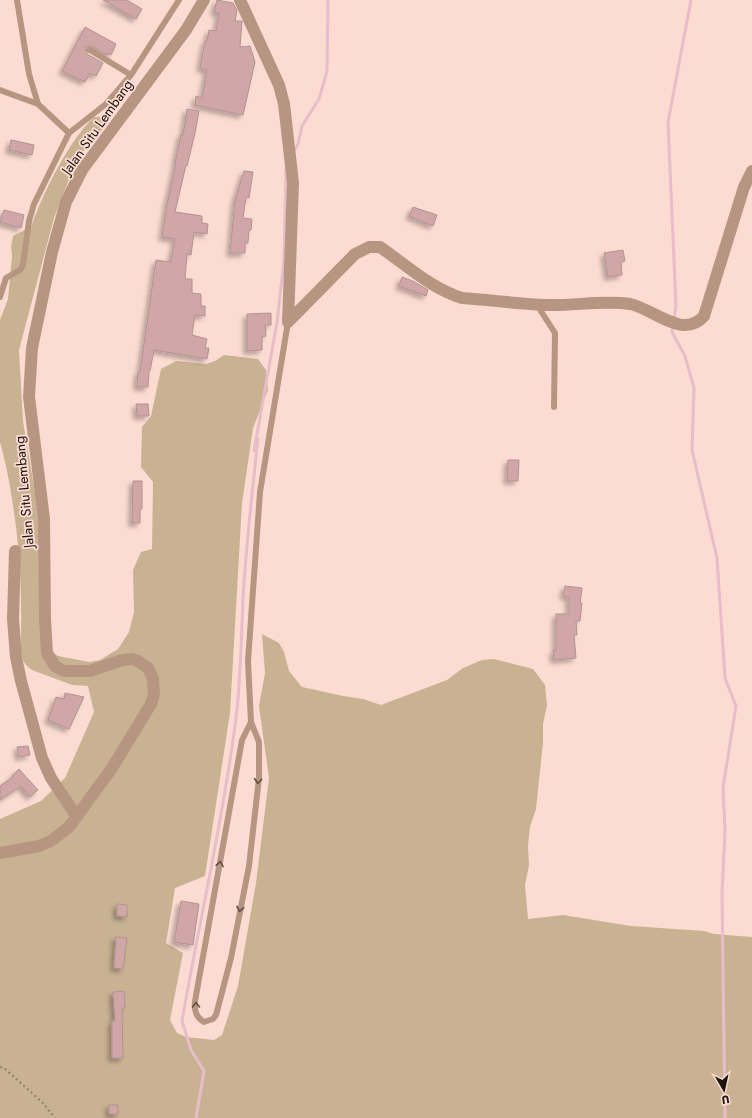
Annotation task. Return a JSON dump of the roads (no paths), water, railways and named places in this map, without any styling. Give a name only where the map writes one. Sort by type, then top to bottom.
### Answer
[{"type":"street","name":"Jalan Situ Lembang","points":[[0,853],[39,846],[51,841],[69,827],[112,768],[151,704],[154,694],[153,679],[148,668],[132,658],[90,671],[76,672],[64,671],[55,666],[47,653],[45,619],[44,519],[29,397],[32,348],[52,252],[66,202],[82,170],[186,30],[204,0]]},
{"type":"street","points":[[240,0],[279,85],[284,104],[293,183],[288,322]]},
{"type":"street","points":[[288,322],[355,254],[373,246],[380,247],[450,295],[462,298],[536,304],[629,304],[647,310],[679,325],[693,325],[704,316],[744,187],[752,171]]},
{"type":"street","points":[[14,551],[13,619],[16,657],[20,675],[42,758],[51,778],[77,816]]},
{"type":"lane","points":[[17,0],[29,74],[38,104]]},
{"type":"lane","points":[[0,297],[6,278],[20,270],[23,265],[29,221],[34,204],[69,133],[106,104],[131,75],[179,0]]},
{"type":"lane","points":[[90,50],[131,75]]},
{"type":"lane","points":[[0,90],[38,104],[69,133]]},
{"type":"lane","points":[[536,304],[555,333],[554,407]]},
{"type":"lane","points":[[251,722],[242,740],[195,1001],[195,1009],[198,1018],[204,1022],[213,1019],[216,1014],[231,958],[249,866],[259,778],[259,742],[251,722],[248,660],[260,492],[288,322]]},
{"type":"waterway","points":[[293,153],[298,144],[302,126],[319,99],[327,71],[328,0]]},
{"type":"waterway","points":[[674,319],[676,306],[668,122],[691,0]]},
{"type":"waterway","points":[[196,1118],[204,1071],[191,1050],[182,1021],[224,800],[237,710],[246,559],[258,439],[254,451],[277,322],[284,260],[286,169]]},
{"type":"waterway","points":[[673,327],[672,332],[685,356],[694,388],[692,450],[717,558],[725,678],[736,706],[723,788],[725,831],[722,893],[725,1118]]}]
